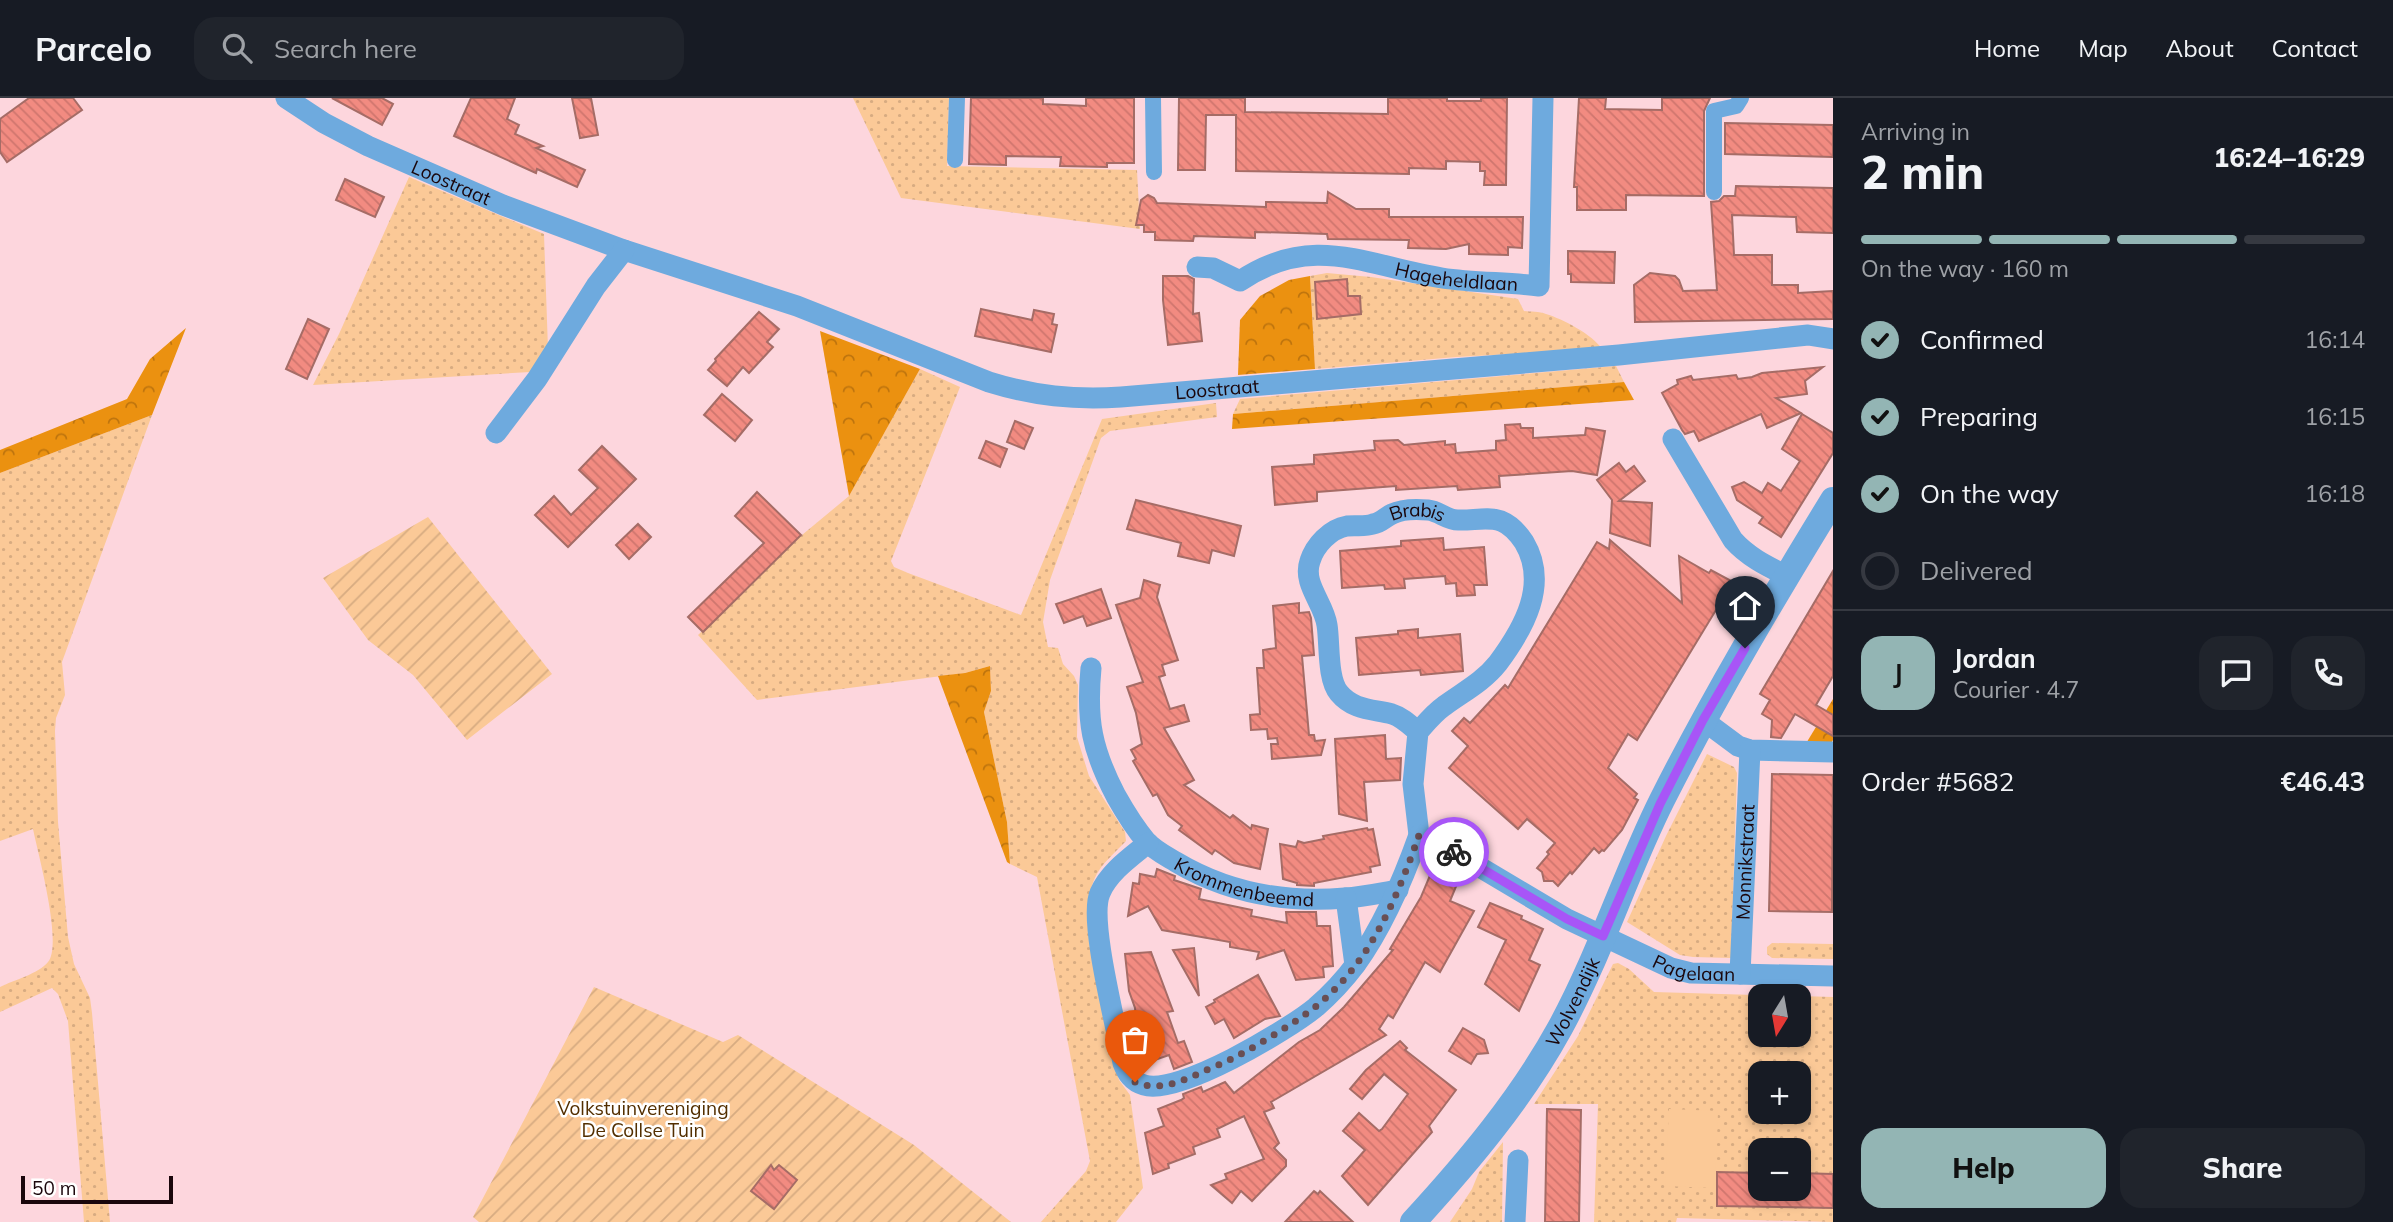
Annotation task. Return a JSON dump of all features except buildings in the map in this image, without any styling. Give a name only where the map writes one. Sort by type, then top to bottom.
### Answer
[{"type":"street","name":"Loostraat","points":[[286,98],[324,122],[391,156],[503,205],[624,250],[797,306],[989,382],[1051,397],[1084,400],[1121,397],[1619,355],[1808,335],[1833,339]]},
{"type":"street","points":[[955,160],[957,98]]},
{"type":"street","points":[[1153,98],[1154,172]]},
{"type":"street","name":"Hageheldlaan","points":[[1198,267],[1225,271],[1240,281],[1261,267],[1281,259],[1305,255],[1332,255],[1445,279],[1539,286],[1543,98]]},
{"type":"street","points":[[1714,192],[1714,111],[1736,106],[1741,98]]},
{"type":"street","points":[[496,433],[537,379],[596,286],[624,250]]},
{"type":"street","points":[[1674,439],[1733,540],[1743,551],[1787,576]]},
{"type":"street","name":"Wolvendijk","points":[[1413,1222],[1513,1104],[1561,1028],[1660,804],[1703,720],[1833,500]]},
{"type":"street","name":"Brabis","points":[[1429,510],[1457,520],[1500,521],[1521,537],[1534,565],[1532,600],[1525,621],[1488,674],[1442,707],[1418,732],[1394,714],[1369,711],[1351,704],[1337,691],[1332,673],[1326,616],[1310,585],[1310,561],[1321,543],[1333,531],[1347,526],[1372,525],[1399,511],[1429,510]]},
{"type":"street","name":"Krommenbeemd","points":[[1091,668],[1088,691],[1093,745],[1119,802],[1148,843],[1188,869],[1245,892],[1304,899],[1346,898],[1398,890]]},
{"type":"street","points":[[1703,720],[1738,746],[1750,750],[1833,752]]},
{"type":"street","points":[[1148,843],[1108,879],[1100,892],[1097,902],[1098,936],[1123,1063],[1135,1082],[1160,1087],[1231,1060],[1314,1008],[1355,965],[1381,924],[1398,890],[1419,835],[1413,775],[1418,732]]},
{"type":"street","name":"Monnikstraat","points":[[1740,974],[1750,750]]},
{"type":"street","points":[[1419,835],[1451,850],[1567,919],[1603,936]]},
{"type":"street","points":[[1346,898],[1355,965]]},
{"type":"street","name":"Pagelaan","points":[[1603,936],[1671,968],[1691,973],[1833,976]]},
{"type":"street","points":[[1515,1222],[1518,1160]]},
{"type":"green space","points":[[853,98],[949,98],[947,166],[1137,170],[1140,229],[901,198]]},
{"type":"green space","points":[[409,177],[544,234],[548,349],[530,372],[313,385],[339,334]]},
{"type":"green space","points":[[1327,273],[1518,299],[1524,311],[1553,316],[1585,333],[1602,349],[1456,357],[1315,369],[1310,276]]},
{"type":"green space","points":[[1310,276],[1315,369],[1238,375],[1240,320],[1260,296],[1289,280]]},
{"type":"green space","points":[[186,328],[152,415],[0,473],[0,450],[127,399],[150,359]]},
{"type":"green space","points":[[820,331],[920,369],[849,496]]},
{"type":"green space","points":[[1616,366],[1624,382],[1233,414],[1240,399]]},
{"type":"green space","points":[[920,369],[960,387],[891,561],[894,567],[908,573],[1021,615],[1102,419],[1216,403],[1217,417],[1110,431],[1101,438],[1050,580],[1043,622],[1048,647],[1058,648],[1063,664],[1078,685],[1077,737],[1089,776],[1125,832],[1126,841],[1095,878],[1088,909],[1113,1055],[1119,1080],[1130,1095],[1143,1188],[1116,1222],[1041,1222],[1086,1171],[1090,1161],[1037,877],[1010,864],[1007,822],[984,712],[991,691],[990,666],[965,673],[757,700],[698,635],[802,535],[849,496]]},
{"type":"green space","points":[[1624,382],[1634,400],[1232,429],[1233,414]]},
{"type":"green space","points":[[152,415],[62,662],[65,695],[56,718],[58,822],[68,937],[74,964],[90,998],[110,1222],[84,1222],[68,1021],[58,994],[52,988],[0,1012],[0,987],[44,966],[52,952],[53,937],[48,898],[33,829],[0,841],[0,473]]},
{"type":"green space","points":[[428,517],[552,674],[467,740],[413,675],[368,640],[323,578]]},
{"type":"green space","points":[[990,666],[991,691],[984,712],[1007,822],[1010,864],[938,676],[965,673]]},
{"type":"green space","points":[[1833,699],[1833,740],[1827,751],[1802,750]]},
{"type":"green space","points":[[1707,754],[1734,767],[1737,773],[1731,958],[1680,955],[1627,922]]},
{"type":"green space","points":[[1772,943],[1833,944],[1833,959],[1772,958],[1767,954],[1767,947]]},
{"type":"green space","points":[[1618,963],[1629,969],[1654,992],[1748,995],[1748,1047],[1811,1047],[1811,996],[1833,997],[1833,1222],[1677,1218],[1676,1222],[1594,1222],[1598,1104],[1534,1104],[1578,1036],[1613,964]]},
{"type":"green space","name":"Volkstuinvereniging De Collse Tuin","points":[[594,987],[723,1042],[738,1035],[914,1145],[1011,1222],[479,1222],[473,1217]]},
{"type":"green space","points":[[1669,1109],[1718,1111],[1715,1188],[1665,1186]]},
{"type":"green space","points":[[1503,1142],[1502,1222],[1450,1222],[1472,1189],[1479,1172]]},
{"type":"way so far","points":[[1135,1082],[1160,1087],[1177,1082],[1231,1060],[1296,1022],[1334,990],[1371,942],[1398,890],[1419,835],[1454,852]]},
{"type":"route","points":[[1454,852],[1567,919],[1603,936],[1660,804],[1703,720],[1745,648]]}]
